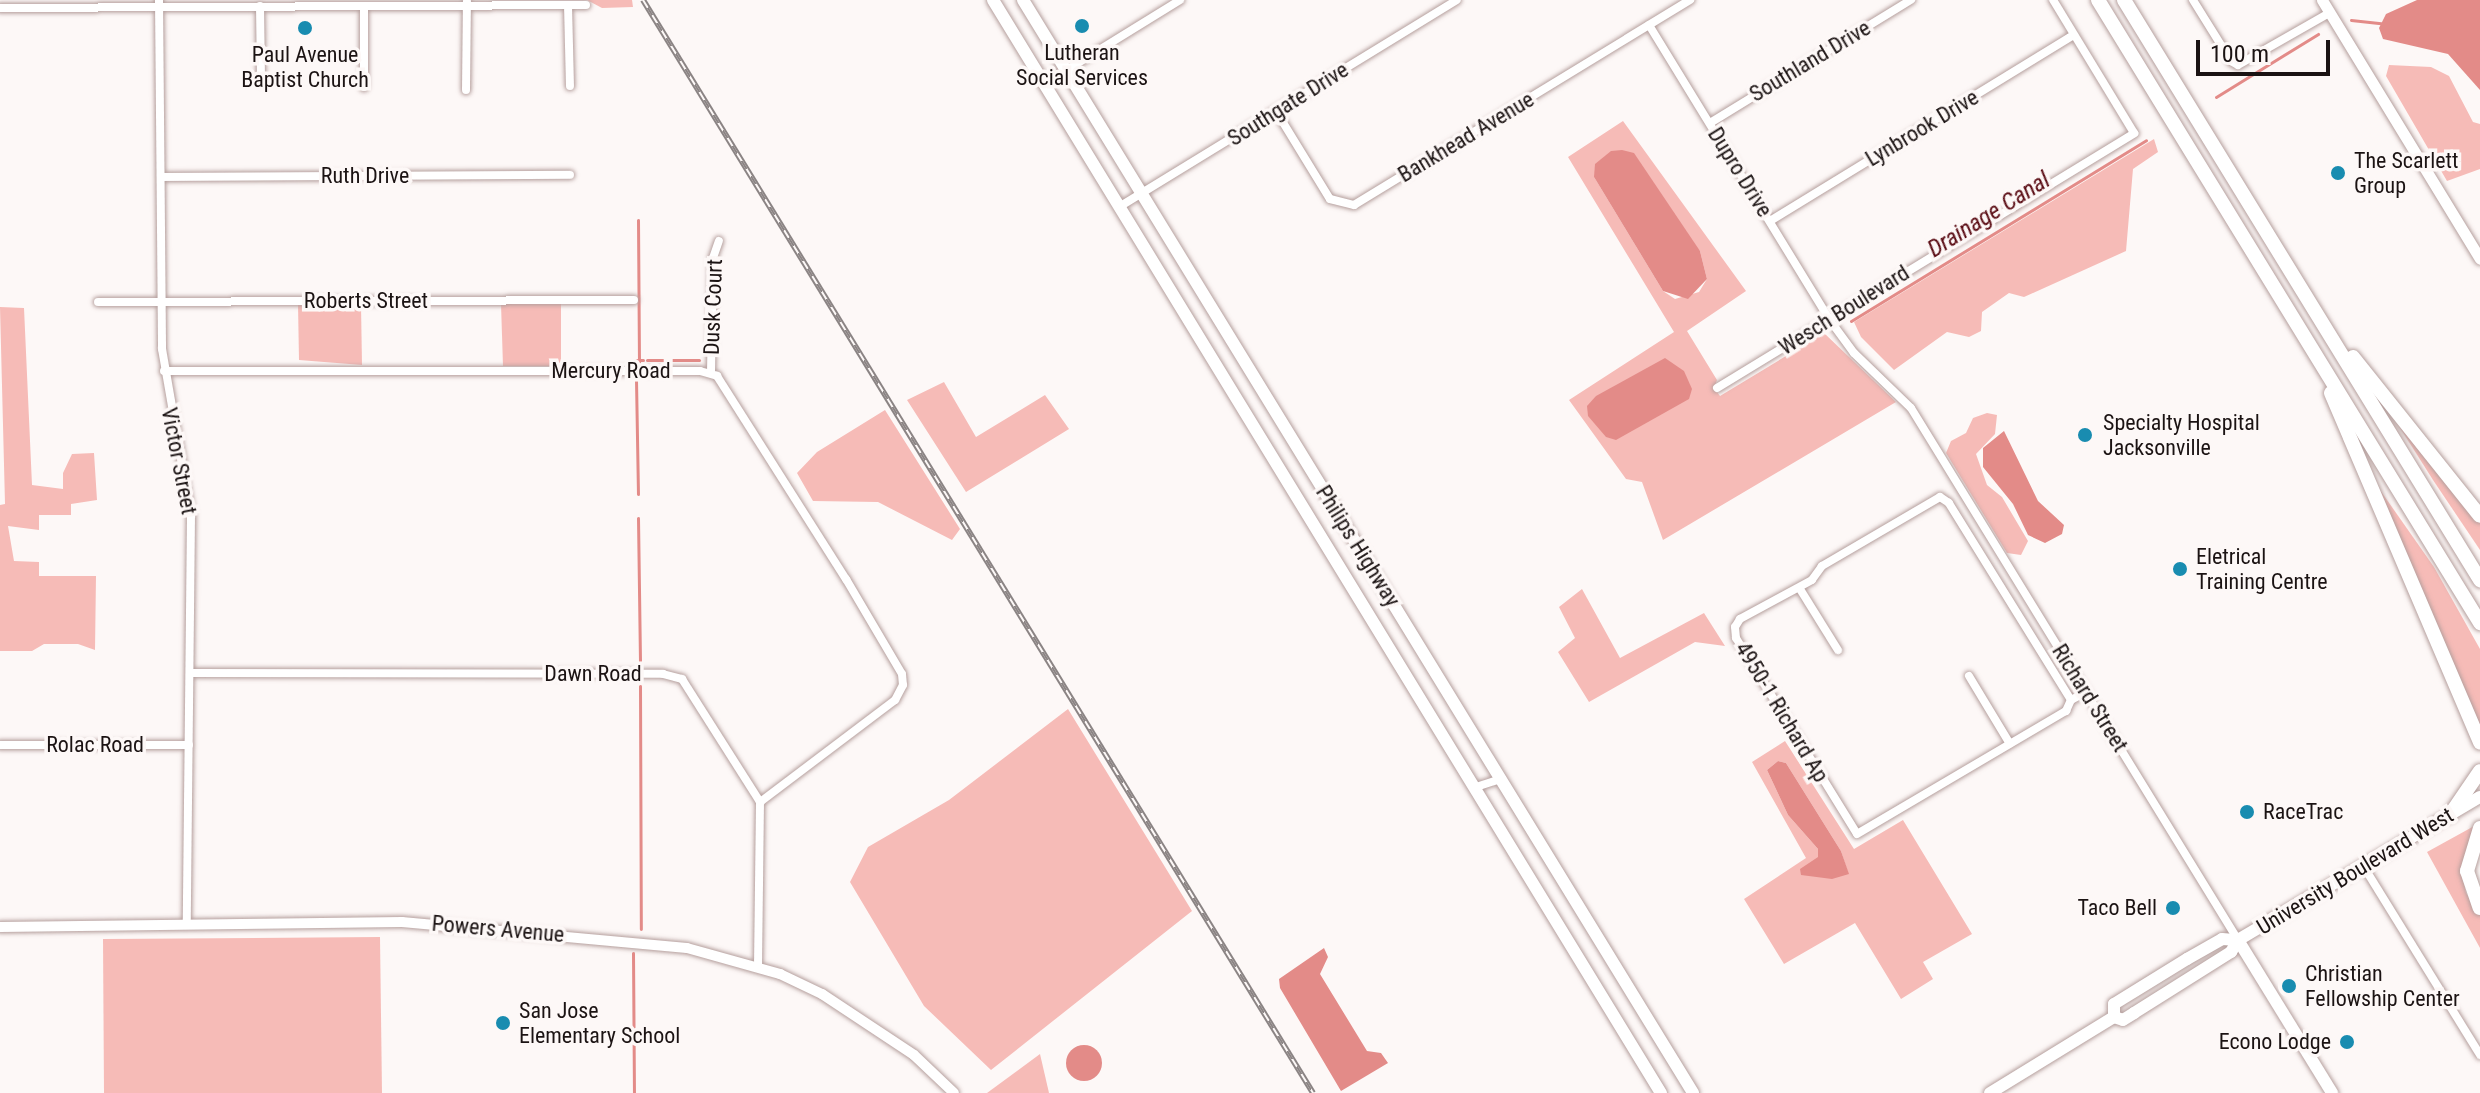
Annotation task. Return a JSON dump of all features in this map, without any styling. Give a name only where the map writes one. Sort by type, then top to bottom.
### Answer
[{"type":"highway","points":[[2098,0],[2480,623]]},
{"type":"highway","points":[[2124,0],[2480,580]]},
{"type":"highway","points":[[2317,314],[2480,516]]},
{"type":"highway","points":[[2306,338],[2480,743]]},
{"type":"highway","points":[[2450,815],[2480,771]]},
{"type":"highway","points":[[2480,828],[2467,871],[2480,908]]},
{"type":"main road","name":"Philips Highway","points":[[993,0],[1661,1093]]},
{"type":"main road","name":"Philips Highway","points":[[1023,0],[1693,1093]]},
{"type":"main road","points":[[2322,0],[2480,259]]},
{"type":"main road","name":"University Boulevard West","points":[[1990,1093],[2114,1017],[2123,1020],[2231,952],[2238,940],[2480,797]]},
{"type":"main road","name":"Richard Street","points":[[2238,940],[2332,1093]]},
{"type":"street","points":[[1044,84],[1180,0]]},
{"type":"street","name":"Southgate Drive","points":[[1119,207],[1457,0]]},
{"type":"street","name":"Bankhead Avenue","points":[[1276,111],[1330,199],[1348,207],[1690,0]]},
{"type":"street","name":"Southland Drive","points":[[1710,123],[1911,0]]},
{"type":"street","points":[[2053,0],[2074,35]]},
{"type":"street","points":[[2193,0],[2231,61],[2238,65],[2329,13]]},
{"type":"street","points":[[466,90],[467,2]]},
{"type":"street","points":[[0,8],[159,3],[260,6],[467,2],[586,5]]},
{"type":"street","name":"Victor Street","points":[[159,3],[164,371],[190,503],[187,922]]},
{"type":"street","points":[[568,5],[570,86]]},
{"type":"street","points":[[260,6],[261,81]]},
{"type":"street","points":[[364,6],[364,87]]},
{"type":"street","name":"Dupro Drive","points":[[1649,25],[1829,319]]},
{"type":"street","name":"Wesch Boulevard","points":[[1717,388],[2134,133],[2074,35]]},
{"type":"street","name":"Lynbrook Drive","points":[[1770,221],[2074,35]]},
{"type":"street","name":"Ruth Drive","points":[[161,177],[570,175]]},
{"type":"street","name":"Dusk Court","points":[[711,373],[713,258],[719,241]]},
{"type":"street","name":"Roberts Street","points":[[98,302],[634,300]]},
{"type":"street","name":"Richard Street","points":[[1829,319],[1854,353],[1911,408],[2238,940]]},
{"type":"street","name":"Mercury Road","points":[[164,371],[711,373]]},
{"type":"street","points":[[711,373],[727,385],[896,664],[903,685],[895,700],[760,802],[758,968]]},
{"type":"street","name":"4950-1 Richard Ap","points":[[2071,700],[1945,499],[1935,497],[1917,507],[1822,566],[1800,589],[1740,619],[1736,638],[1857,834],[2066,711],[2071,700],[2086,692]]},
{"type":"street","points":[[1800,589],[1838,650]]},
{"type":"street","name":"Dawn Road","points":[[190,673],[669,675],[691,688],[760,802]]},
{"type":"street","points":[[1969,676],[2010,744]]},
{"type":"street","name":"Rolac Road","points":[[0,745],[189,745]]},
{"type":"street","points":[[1476,787],[1500,779]]},
{"type":"street","points":[[2364,867],[2480,1055]]},
{"type":"street","name":"Powers Avenue","points":[[0,927],[187,922],[402,922],[508,928],[654,943],[758,968],[802,984],[865,1020],[914,1055],[954,1093]]},
{"type":"shaded area","points":[[587,0],[632,0],[633,7],[602,8]]},
{"type":"shaded area","points":[[2417,0],[2480,0],[2480,90],[2448,54],[2383,39],[2379,28],[2386,14]]},
{"type":"shaded area","points":[[2389,65],[2431,67],[2449,76],[2473,122],[2480,124],[2480,169],[2447,181],[2386,76]]},
{"type":"shaded area","points":[[1623,121],[1746,291],[1687,331],[1717,380],[1714,388],[1720,396],[1824,333],[1896,402],[1663,540],[1642,482],[1626,479],[1569,400],[1674,332],[1568,157]],"holes":[[[1594,177],[1700,251],[1707,279],[1699,292],[1675,299],[1663,291]]]},
{"type":"shaded area","points":[[2154,139],[2158,152],[2133,169],[2126,251],[2024,297],[2009,293],[1982,312],[1981,331],[1969,337],[1947,332],[1894,370],[1861,337],[1854,322]]},
{"type":"shaded area","points":[[1611,151],[1634,153],[1700,251],[1707,279],[1688,299],[1663,291],[1594,177],[1595,164]]},
{"type":"shaded area","points":[[561,303],[561,366],[503,366],[501,304]]},
{"type":"shaded area","points":[[298,304],[361,305],[362,365],[299,360]]},
{"type":"shaded area","points":[[0,307],[24,308],[32,485],[63,489],[63,473],[72,454],[94,453],[97,500],[71,504],[71,515],[39,515],[39,530],[8,526],[14,561],[39,562],[39,576],[96,576],[95,650],[78,644],[44,644],[32,651],[0,651],[0,505],[5,504]]},
{"type":"shaded area","points":[[1665,358],[1684,371],[1692,389],[1689,399],[1616,440],[1606,437],[1588,416],[1587,406],[1596,396]]},
{"type":"shaded area","points":[[944,382],[976,437],[1045,395],[1069,429],[966,492],[907,400]]},
{"type":"shaded area","points":[[885,410],[960,529],[952,540],[878,502],[813,501],[797,473],[817,452]]},
{"type":"shaded area","points":[[1987,413],[1997,415],[1995,434],[1976,454],[1987,485],[2002,497],[2028,541],[2021,555],[2007,553],[1946,453],[1951,441],[1966,433],[1973,418]]},
{"type":"shaded area","points":[[2392,415],[2480,521],[2480,550],[2433,480]]},
{"type":"shaded area","points":[[2004,431],[2038,501],[2064,525],[2062,534],[2045,543],[2028,535],[2013,504],[1983,467],[1983,448]]},
{"type":"shaded area","points":[[2380,490],[2434,567],[2480,649],[2480,732]]},
{"type":"shaded area","points":[[1582,589],[1620,658],[1704,613],[1725,646],[1695,642],[1589,702],[1558,652],[1575,638],[1559,607]]},
{"type":"shaded area","points":[[1068,709],[1192,911],[991,1070],[924,1006],[850,882],[868,847],[949,800]]},
{"type":"shaded area","points":[[1785,741],[1854,849],[1903,820],[1972,934],[1923,962],[1933,979],[1901,999],[1855,923],[1784,964],[1744,899],[1806,858],[1752,762]],"holes":[[[1778,761],[1786,763],[1841,851],[1848,873],[1818,857],[1818,849],[1788,815],[1767,770]]]},
{"type":"shaded area","points":[[1778,761],[1786,763],[1841,851],[1849,874],[1832,879],[1801,875],[1800,869],[1818,857],[1818,849],[1788,815],[1767,770]]},
{"type":"shaded area","points":[[2476,825],[2461,869],[2466,893],[2480,915],[2480,948],[2427,852]]},
{"type":"shaded area","points":[[380,937],[382,1093],[104,1093],[103,939]]},
{"type":"shaded area","points":[[1324,948],[1328,957],[1320,974],[1367,1051],[1381,1053],[1388,1063],[1341,1091],[1280,988],[1279,979]]},
{"type":"shaded area","points":[[1084,1045],[1096,1051],[1102,1063],[1096,1075],[1084,1081],[1072,1075],[1066,1063],[1072,1051]]},
{"type":"shaded area","points":[[1040,1054],[1049,1093],[987,1093]]},
{"type":"waterway","name":"Drainage Canal","points":[[2351,20],[2381,23]]},
{"type":"waterway","name":"Drainage Canal","points":[[2216,97],[2318,34]]},
{"type":"waterway","name":"Drainage Canal","points":[[1851,321],[2146,140]]},
{"type":"waterway","points":[[638,220],[639,362]]},
{"type":"waterway","points":[[634,360],[643,360]]},
{"type":"waterway","points":[[647,360],[699,360]]},
{"type":"waterway","points":[[636,380],[638,494]]},
{"type":"waterway","points":[[638,518],[640,661]]},
{"type":"waterway","points":[[640,686],[641,929]]},
{"type":"waterway","points":[[633,953],[634,1093]]},
{"type":"railway","points":[[643,0],[1313,1093]]},
{"type":"place","name":"Lutheran Social Services","points":[[1082,26]]},
{"type":"place","name":"Paul Avenue Baptist Church","points":[[305,28]]},
{"type":"place","name":"The Scarlett Group","points":[[2338,173]]},
{"type":"place","name":"Specialty Hospital Jacksonville","points":[[2085,435]]},
{"type":"place","name":"Eletrical Training Centre","points":[[2180,569]]},
{"type":"place","name":"RaceTrac","points":[[2247,812]]},
{"type":"place","name":"Taco Bell","points":[[2173,908]]},
{"type":"place","name":"Christian Fellowship Center","points":[[2289,986]]},
{"type":"place","name":"San Jose Elementary School","points":[[503,1023]]},
{"type":"place","name":"Econo Lodge","points":[[2347,1042]]}]
